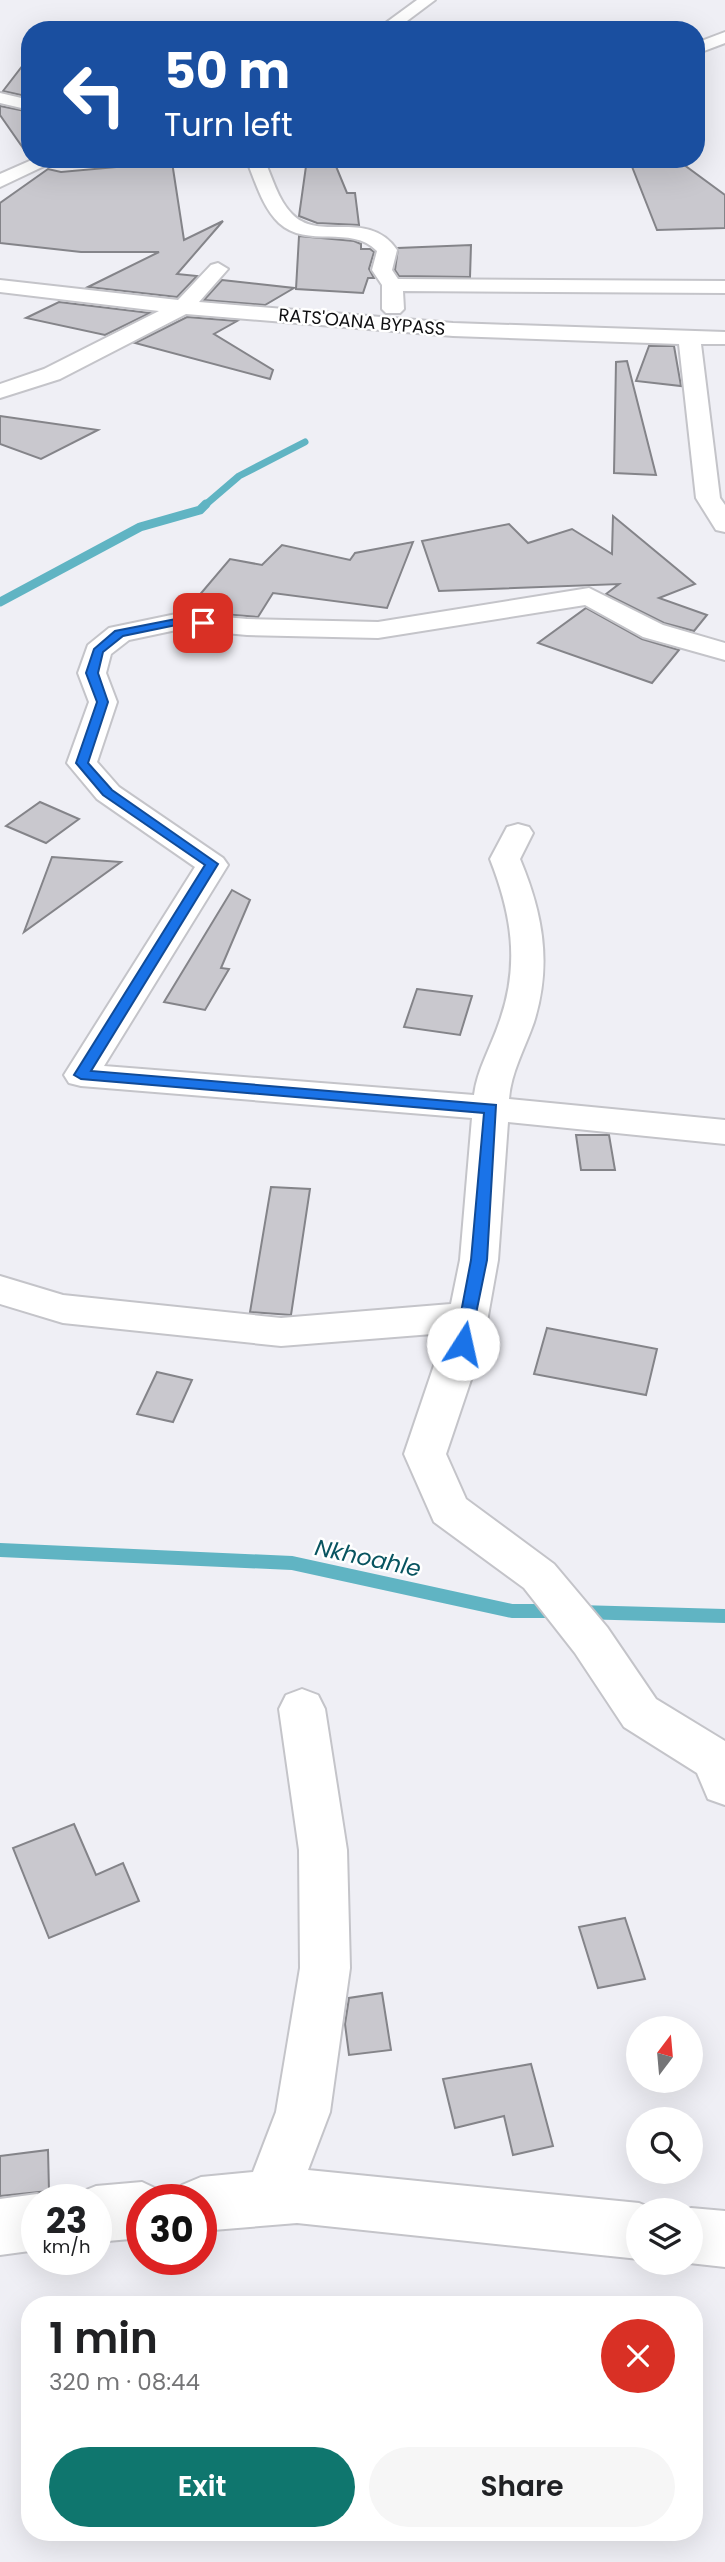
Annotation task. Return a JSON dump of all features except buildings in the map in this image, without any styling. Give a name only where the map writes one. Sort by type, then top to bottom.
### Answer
[{"type":"street","points":[[397,21],[427,0]]},
{"type":"street","points":[[705,45],[725,37]]},
{"type":"street","points":[[0,98],[21,102]]},
{"type":"street","points":[[0,181],[30,168]]},
{"type":"street","points":[[260,168],[287,221],[306,230],[361,231],[380,239],[387,250],[382,270],[392,285],[393,325]]},
{"type":"street","points":[[0,391],[52,374],[183,307],[218,269]]},
{"type":"street","points":[[392,285],[725,288]]},
{"type":"street","name":"RATS'OANA BYPASS","points":[[0,286],[183,307],[393,325],[568,337],[725,338]]},
{"type":"street","points":[[689,338],[715,470],[708,498],[725,525]]},
{"type":"street","points":[[725,652],[653,631],[589,596],[378,630],[247,627],[181,621],[119,634],[98,651],[92,673],[103,702],[82,763],[107,793],[212,864],[81,1075],[676,1125],[725,1132]]},
{"type":"street","points":[[518,833],[505,859],[522,901],[529,973],[517,1021],[493,1083],[479,1260],[463,1344],[425,1454],[449,1510],[539,1576],[591,1640],[640,1713],[716,1759],[725,1784]]},
{"type":"street","points":[[0,1290],[64,1309],[281,1332],[468,1317]]},
{"type":"street","points":[[270,2198],[303,2112],[325,1968],[323,1850],[302,1709]]},
{"type":"street","points":[[217,2203],[297,2196],[626,2230]]},
{"type":"street","points":[[0,2227],[21,2224]]},
{"type":"street","points":[[703,2237],[725,2239]]},
{"type":"waterway","points":[[204,506],[239,476],[305,442]]},
{"type":"waterway","points":[[0,602],[140,527],[200,510],[204,506]]},
{"type":"waterway","name":"Nkhoahle","points":[[0,1550],[292,1563],[512,1611],[557,1611]]},
{"type":"waterway","name":"Nkhoahle","points":[[578,1612],[725,1616]]},
{"type":"route","points":[[203,623],[181,621],[146,626],[119,634],[98,651],[92,673],[103,702],[92,727],[82,763],[107,793],[212,864],[184,914],[81,1075],[375,1097],[491,1109],[479,1260],[463,1344]]}]
